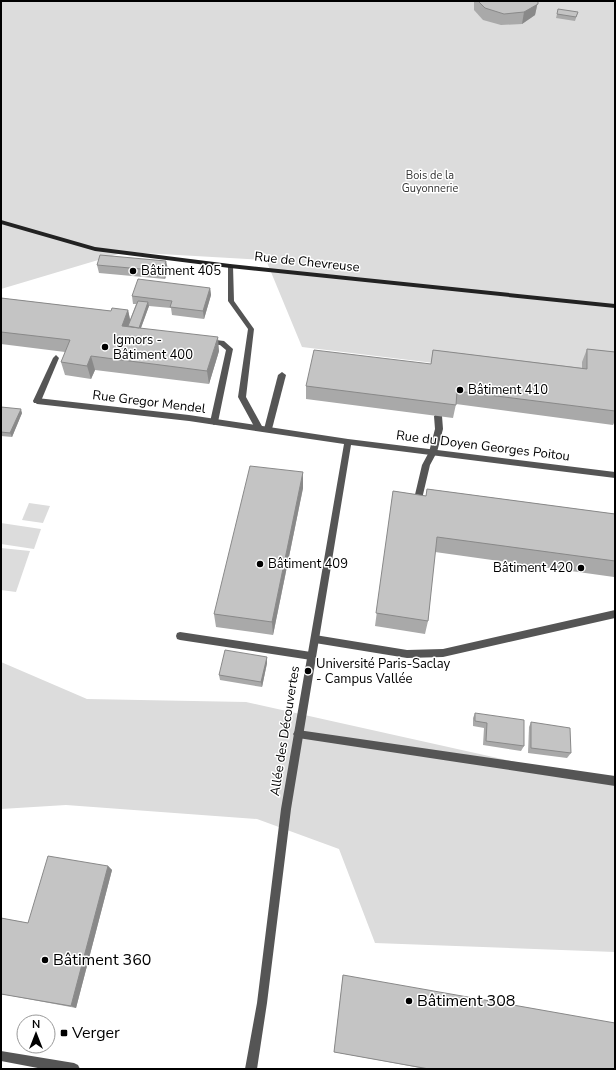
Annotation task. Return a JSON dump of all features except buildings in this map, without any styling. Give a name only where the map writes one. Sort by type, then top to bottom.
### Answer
[{"type":"street","name":"Rue de Chevreuse","points":[[1,222],[95,249],[230,266],[615,306]]},
{"type":"street","points":[[230,266],[231,300],[251,329],[242,397],[258,428],[348,442]]},
{"type":"street","points":[[200,340],[222,343],[230,349],[214,422]]},
{"type":"street","name":"Rue Gregor Mendel","points":[[56,358],[37,400],[258,428]]},
{"type":"street","points":[[268,430],[282,375]]},
{"type":"street","points":[[417,503],[426,466],[433,452],[440,429],[438,416]]},
{"type":"street","name":"Rue du Doyen Georges Poitou","points":[[348,442],[615,475]]},
{"type":"street","name":"Allée des Découvertes","points":[[251,1069],[262,1003],[286,809],[348,442]]},
{"type":"street","points":[[315,640],[407,654],[443,653],[615,614]]},
{"type":"street","points":[[180,636],[311,656]]},
{"type":"street","points":[[298,734],[615,781]]},
{"type":"street","points":[[1,1056],[74,1069]]},
{"type":"green space","name":"Bois de la Guyonnerie","points":[[1,1],[615,1],[615,385],[302,347],[266,260],[125,252],[1,289]]},
{"type":"green space","points":[[29,503],[50,506],[43,523],[22,520]]},
{"type":"green space","points":[[1,523],[41,529],[34,549],[1,544]]},
{"type":"green space","points":[[1,548],[30,551],[16,592],[1,590]]},
{"type":"green space","points":[[1,662],[87,699],[246,702],[615,784],[615,952],[375,943],[339,849],[257,819],[66,805],[1,809]]},
{"type":"place","name":"Bâtiment 405","points":[[133,271]]},
{"type":"place","name":"Igmors - Bâtiment 400","points":[[105,347]]},
{"type":"place","name":"Bâtiment 410","points":[[460,390]]},
{"type":"place","name":"Bâtiment 409","points":[[260,564]]},
{"type":"place","name":"Bâtiment 420","points":[[581,568]]},
{"type":"place","name":"Université Paris-Saclay - Campus Vallée","points":[[308,671]]},
{"type":"place","name":"Bâtiment 360","points":[[45,960]]},
{"type":"place","name":"Bâtiment 308","points":[[409,1001]]},
{"type":"place","name":"Verger","points":[[64,1033]]}]
